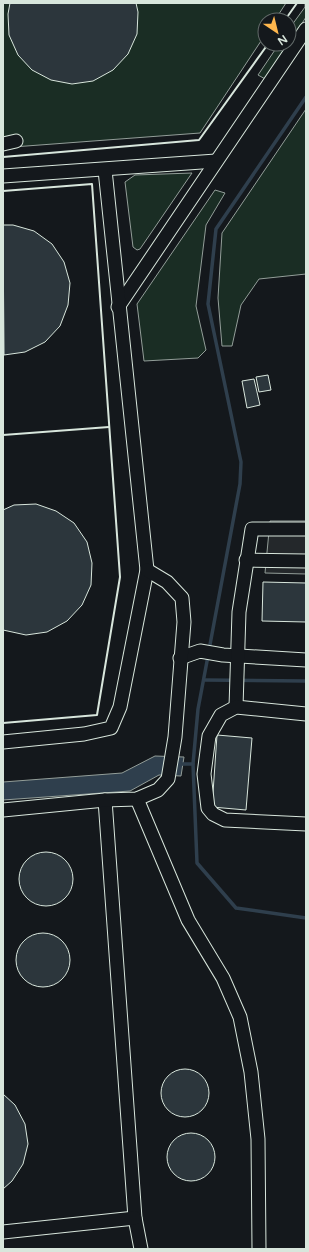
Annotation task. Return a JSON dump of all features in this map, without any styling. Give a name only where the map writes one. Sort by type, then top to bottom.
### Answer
[{"type":"lane","points":[[118,307],[306,29]]},
{"type":"lane","points":[[3,144],[16,141]]},
{"type":"lane","points":[[3,176],[216,161]]},
{"type":"lane","points":[[3,742],[84,734],[111,728],[120,707],[147,570],[118,307],[105,170]]},
{"type":"lane","points":[[236,707],[239,612],[252,529],[306,529]]},
{"type":"lane","points":[[246,560],[306,561]]},
{"type":"lane","points":[[3,810],[105,800],[137,799],[158,790],[168,779],[175,737],[184,622],[182,598],[167,582],[147,570]]},
{"type":"lane","points":[[180,658],[200,651],[222,655],[306,660]]},
{"type":"lane","points":[[306,714],[236,707],[221,715],[208,736],[204,774],[208,808],[213,814],[225,820],[306,824]]},
{"type":"lane","points":[[137,799],[188,920],[223,978],[240,1016],[251,1072],[258,1139],[259,1249]]},
{"type":"lane","points":[[105,800],[135,1218],[141,1249]]},
{"type":"lane","points":[[3,1232],[135,1218]]},
{"type":"green space","points":[[3,3],[286,3],[280,12],[257,12],[257,47],[200,133],[13,147],[3,140]]},
{"type":"green space","points":[[306,3],[306,17],[297,32],[297,18],[305,7]]},
{"type":"green space","points":[[274,52],[284,52],[267,80],[258,75]]},
{"type":"green space","points":[[306,109],[306,274],[259,279],[241,305],[232,346],[222,346],[218,298],[222,233]]},
{"type":"green space","points":[[192,173],[140,249],[137,250],[133,247],[125,182],[135,175]]},
{"type":"green space","points":[[215,190],[225,193],[206,225],[196,306],[206,350],[198,358],[144,361],[137,304]]},
{"type":"shaded area","points":[[270,521],[306,521],[306,574],[265,573]]},
{"type":"water","points":[[155,756],[184,757],[181,776],[159,775],[130,791],[3,800],[3,782],[122,773]]},
{"type":"building","points":[[10,3],[136,3],[138,12],[137,34],[128,54],[113,70],[93,81],[72,84],[51,80],[32,70],[18,55],[9,35],[8,14]]},
{"type":"building","points":[[3,225],[13,225],[34,231],[52,244],[64,262],[70,283],[68,305],[60,326],[45,342],[25,352],[4,355]]},
{"type":"building","points":[[268,375],[271,390],[259,392],[256,377]]},
{"type":"building","points":[[254,379],[260,405],[247,408],[242,381]]},
{"type":"building","points":[[36,504],[56,511],[74,523],[87,542],[92,563],[91,585],[82,605],[67,621],[47,632],[26,635],[3,630],[3,510],[14,505]]},
{"type":"building","points":[[263,582],[306,583],[306,622],[262,621]]},
{"type":"building","points":[[217,735],[252,738],[246,810],[212,807]]},
{"type":"building","points":[[41,852],[51,852],[61,856],[69,864],[73,874],[73,884],[69,894],[61,902],[51,906],[41,906],[31,902],[23,894],[19,884],[19,874],[23,864],[31,856]]},
{"type":"building","points":[[38,933],[48,933],[58,937],[66,945],[70,955],[70,965],[66,975],[58,983],[48,987],[38,987],[28,983],[20,975],[16,965],[16,955],[20,945],[28,937]]},
{"type":"building","points":[[185,1069],[194,1071],[202,1076],[207,1084],[209,1093],[207,1102],[202,1110],[194,1115],[185,1117],[176,1115],[168,1110],[163,1102],[161,1093],[163,1084],[168,1076],[176,1071]]},
{"type":"building","points":[[3,1094],[15,1105],[25,1124],[28,1144],[23,1164],[12,1181],[3,1189]]},
{"type":"building","points":[[191,1133],[200,1135],[208,1140],[213,1148],[215,1157],[213,1166],[208,1174],[200,1179],[191,1181],[182,1179],[174,1174],[169,1166],[167,1157],[169,1148],[174,1140],[182,1135]]},
{"type":"waterway","points":[[209,650],[240,484],[241,462],[208,304],[216,229],[306,97]]},
{"type":"waterway","points":[[208,656],[198,709],[193,764],[197,863],[236,908],[306,918]]},
{"type":"waterway","points":[[204,680],[306,681]]},
{"type":"waterway","points":[[180,764],[193,764]]},
{"type":"wall","points":[[291,12],[297,3]]},
{"type":"wall","points":[[3,157],[199,140],[262,52]]},
{"type":"wall","points":[[3,191],[92,184],[120,577],[97,715],[3,723]]},
{"type":"wall","points":[[3,435],[109,427]]}]
